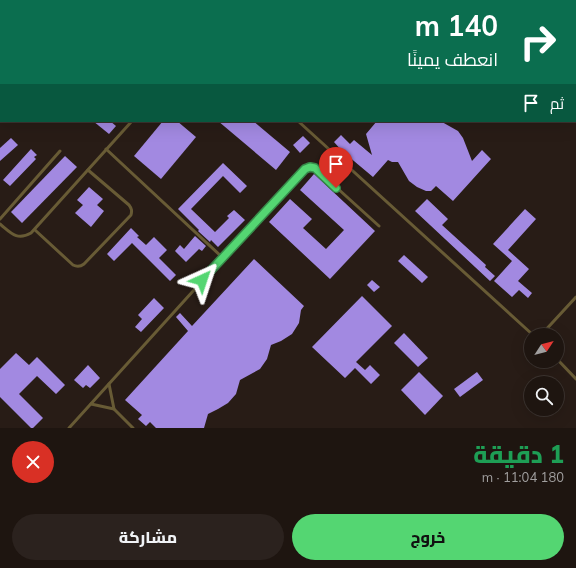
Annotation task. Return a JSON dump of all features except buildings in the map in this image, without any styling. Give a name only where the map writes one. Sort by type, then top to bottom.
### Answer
[{"type":"lane","points":[[0,224],[14,235],[20,237],[25,236],[35,230],[131,122]]},
{"type":"lane","points":[[299,122],[525,328]]},
{"type":"lane","points":[[106,149],[223,258]]},
{"type":"lane","points":[[0,219],[60,151]]},
{"type":"lane","points":[[69,428],[305,169],[310,167],[315,168],[379,226]]},
{"type":"lane","points":[[35,230],[73,265],[81,266],[131,215],[132,212],[129,205],[88,170]]},
{"type":"lane","points":[[547,328],[576,297]]},
{"type":"lane","points":[[564,366],[576,379]]},
{"type":"lane","points":[[109,384],[114,409]]},
{"type":"lane","points":[[91,404],[114,409],[133,428]]},
{"type":"route","points":[[202,280],[305,169],[308,167],[315,168],[336,188]]}]
